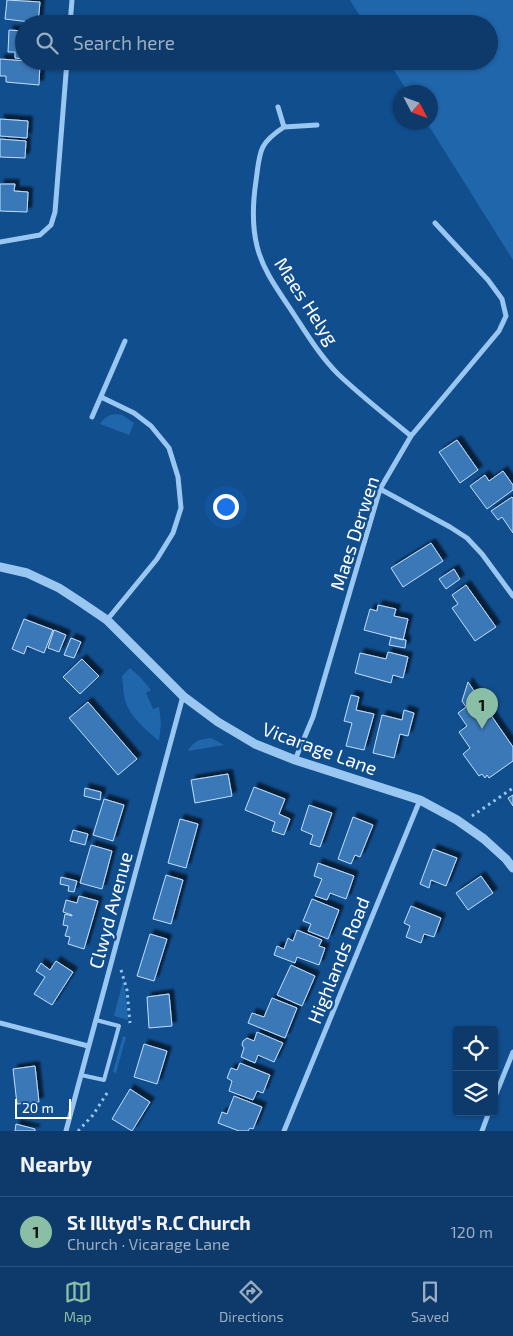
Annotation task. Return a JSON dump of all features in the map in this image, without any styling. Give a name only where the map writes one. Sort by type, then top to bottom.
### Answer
[{"type":"street","points":[[71,15],[72,0]]},
{"type":"street","points":[[0,242],[40,235],[51,225],[55,212],[66,70]]},
{"type":"street","points":[[278,107],[284,127],[317,126]]},
{"type":"street","name":"Maes Helyg","points":[[284,127],[265,142],[260,152],[256,177],[254,218],[257,245],[263,263],[271,279],[311,340],[332,367],[411,436]]},
{"type":"street","name":"Maes Derwen","points":[[295,760],[313,717],[380,489],[411,436],[500,332],[506,316],[502,299],[488,280],[435,223]]},
{"type":"street","points":[[92,417],[125,341]]},
{"type":"street","points":[[101,397],[134,413],[152,426],[169,448],[178,477],[181,508],[173,533],[157,559],[107,620]]},
{"type":"street","points":[[380,489],[467,538],[482,554],[513,596]]},
{"type":"street","name":"Vicarage Lane","points":[[0,567],[27,573],[59,588],[107,620],[183,696],[218,722],[255,744],[295,760],[420,800],[461,823],[484,839],[513,868]]},
{"type":"street","name":"Clwyd Avenue","points":[[66,1131],[183,696]]},
{"type":"street","name":"Highlands Road","points":[[284,1131],[420,800]]},
{"type":"street","points":[[0,1023],[88,1046]]},
{"type":"street","points":[[498,1089],[513,1052]]},
{"type":"street","points":[[482,1131],[488,1116]]},
{"type":"lane","points":[[81,1075],[104,1080],[120,1026],[96,1020]]},
{"type":"path","points":[[461,823],[513,788]]},
{"type":"shaded area","points":[[350,0],[513,0],[513,260],[431,130],[438,130],[438,85],[403,85],[394,70],[498,70],[498,15],[359,15]]},
{"type":"shaded area","points":[[115,414],[122,415],[134,423],[129,435],[100,424],[106,417]]},
{"type":"shaded area","points":[[130,668],[151,690],[146,693],[153,709],[159,707],[161,723],[159,741],[139,723],[127,706],[122,676]]},
{"type":"shaded area","points":[[211,738],[224,745],[188,751],[197,741]]},
{"type":"shaded area","points":[[123,981],[126,997],[128,1020],[114,1016]]},
{"type":"shaded area","points":[[123,1036],[126,1037],[116,1073],[113,1072]]},
{"type":"building","points":[[7,0],[40,2],[39,15],[15,15],[15,20],[5,19]]},
{"type":"building","points":[[9,30],[15,30],[15,52],[8,52]]},
{"type":"building","points":[[0,59],[15,60],[15,70],[40,70],[39,85],[6,82],[6,76],[0,76]]},
{"type":"building","points":[[0,119],[28,121],[27,138],[0,136]]},
{"type":"building","points":[[0,139],[26,141],[25,158],[0,157]]},
{"type":"building","points":[[0,184],[15,184],[14,191],[28,192],[27,212],[0,211]]},
{"type":"building","points":[[457,440],[478,470],[460,483],[439,452]]},
{"type":"building","points":[[503,471],[513,485],[513,490],[487,509],[470,486],[485,475],[489,481]]},
{"type":"building","points":[[512,497],[513,533],[502,517],[498,520],[491,511]]},
{"type":"building","points":[[431,543],[443,561],[403,587],[391,568]]},
{"type":"building","points":[[454,569],[460,579],[446,589],[439,579]]},
{"type":"building","points":[[466,585],[496,627],[475,641],[452,608],[458,604],[452,595]]},
{"type":"building","points":[[378,605],[396,609],[394,616],[408,619],[403,640],[364,630],[370,609],[377,611]]},
{"type":"building","points":[[24,619],[53,630],[44,653],[27,646],[24,654],[12,649]]},
{"type":"building","points":[[54,630],[66,635],[59,652],[48,648]]},
{"type":"building","points":[[391,637],[406,640],[405,648],[389,645]]},
{"type":"building","points":[[71,638],[81,642],[74,658],[64,655]]},
{"type":"building","points":[[388,652],[408,657],[403,678],[393,675],[391,683],[355,673],[360,653],[386,659]]},
{"type":"building","points":[[82,659],[99,676],[80,694],[63,677]]},
{"type":"building","points":[[468,682],[513,747],[513,761],[489,778],[487,775],[485,778],[482,774],[479,776],[463,754],[470,748],[459,732],[467,726],[458,713],[466,707],[462,701]]},
{"type":"building","points":[[351,695],[359,697],[356,710],[374,714],[364,750],[346,746],[352,723],[344,721]]},
{"type":"building","points":[[88,702],[137,759],[118,775],[69,718]]},
{"type":"building","points":[[404,710],[414,713],[408,736],[400,734],[394,758],[373,753],[382,715],[402,720]]},
{"type":"building","points":[[228,774],[232,796],[195,803],[191,780]]},
{"type":"building","points":[[254,787],[285,799],[279,814],[290,819],[284,835],[272,831],[275,822],[245,810]]},
{"type":"building","points":[[85,788],[101,792],[100,800],[84,796]]},
{"type":"building","points":[[513,795],[513,806],[508,798]]},
{"type":"building","points":[[104,799],[124,805],[113,841],[93,835]]},
{"type":"building","points":[[309,805],[332,813],[320,847],[310,844],[313,835],[301,830]]},
{"type":"building","points":[[353,817],[373,825],[360,857],[355,855],[351,864],[338,859]]},
{"type":"building","points":[[180,819],[198,824],[186,868],[168,863]]},
{"type":"building","points":[[73,830],[88,834],[85,845],[70,841]]},
{"type":"building","points":[[91,845],[112,851],[102,889],[80,883]]},
{"type":"building","points":[[433,849],[457,858],[446,886],[431,880],[429,888],[420,884]]},
{"type":"building","points":[[318,863],[354,876],[346,899],[330,893],[327,900],[315,896],[322,879],[314,876]]},
{"type":"building","points":[[166,875],[183,880],[171,924],[153,919]]},
{"type":"building","points":[[481,876],[493,893],[468,910],[456,893]]},
{"type":"building","points":[[61,877],[77,881],[74,892],[68,891],[69,886],[60,884]]},
{"type":"building","points":[[79,896],[98,901],[84,949],[68,944],[70,937],[65,936],[68,926],[63,925],[65,914],[72,916],[63,912],[66,900],[77,903]]},
{"type":"building","points":[[312,899],[339,910],[328,939],[308,931],[311,924],[303,921]]},
{"type":"building","points":[[411,906],[441,918],[434,937],[424,934],[421,943],[406,937],[410,926],[404,923]]},
{"type":"building","points":[[297,930],[322,940],[319,946],[325,948],[319,965],[297,957],[295,963],[274,955],[277,946],[284,949],[288,938],[293,941]]},
{"type":"building","points":[[150,934],[167,939],[154,981],[137,976]]},
{"type":"building","points":[[56,961],[73,972],[52,1005],[34,994],[45,977],[36,971],[41,963],[50,970]]},
{"type":"building","points":[[291,965],[315,976],[302,1006],[277,995]]},
{"type":"building","points":[[169,994],[172,1026],[149,1028],[147,997]]},
{"type":"building","points":[[272,998],[297,1008],[285,1038],[248,1023],[252,1013],[264,1017]]},
{"type":"building","points":[[257,1032],[283,1043],[274,1062],[258,1055],[255,1063],[241,1057],[244,1048],[242,1045],[243,1041],[247,1038],[254,1041]]},
{"type":"building","points":[[144,1044],[167,1051],[157,1084],[134,1077]]},
{"type":"building","points":[[240,1063],[270,1075],[263,1093],[257,1091],[253,1100],[229,1091],[232,1081],[227,1078],[231,1068],[237,1070]]},
{"type":"building","points":[[35,1066],[39,1102],[17,1104],[13,1069]]},
{"type":"building","points":[[130,1089],[150,1102],[132,1131],[112,1119]]},
{"type":"building","points":[[234,1096],[262,1107],[253,1129],[239,1131],[218,1123],[222,1112],[227,1114]]},
{"type":"building","points":[[16,1124],[35,1129],[35,1131],[15,1131]]},
{"type":"place","name":"St Illtyd's R.C Church","points":[[482,729]]}]
